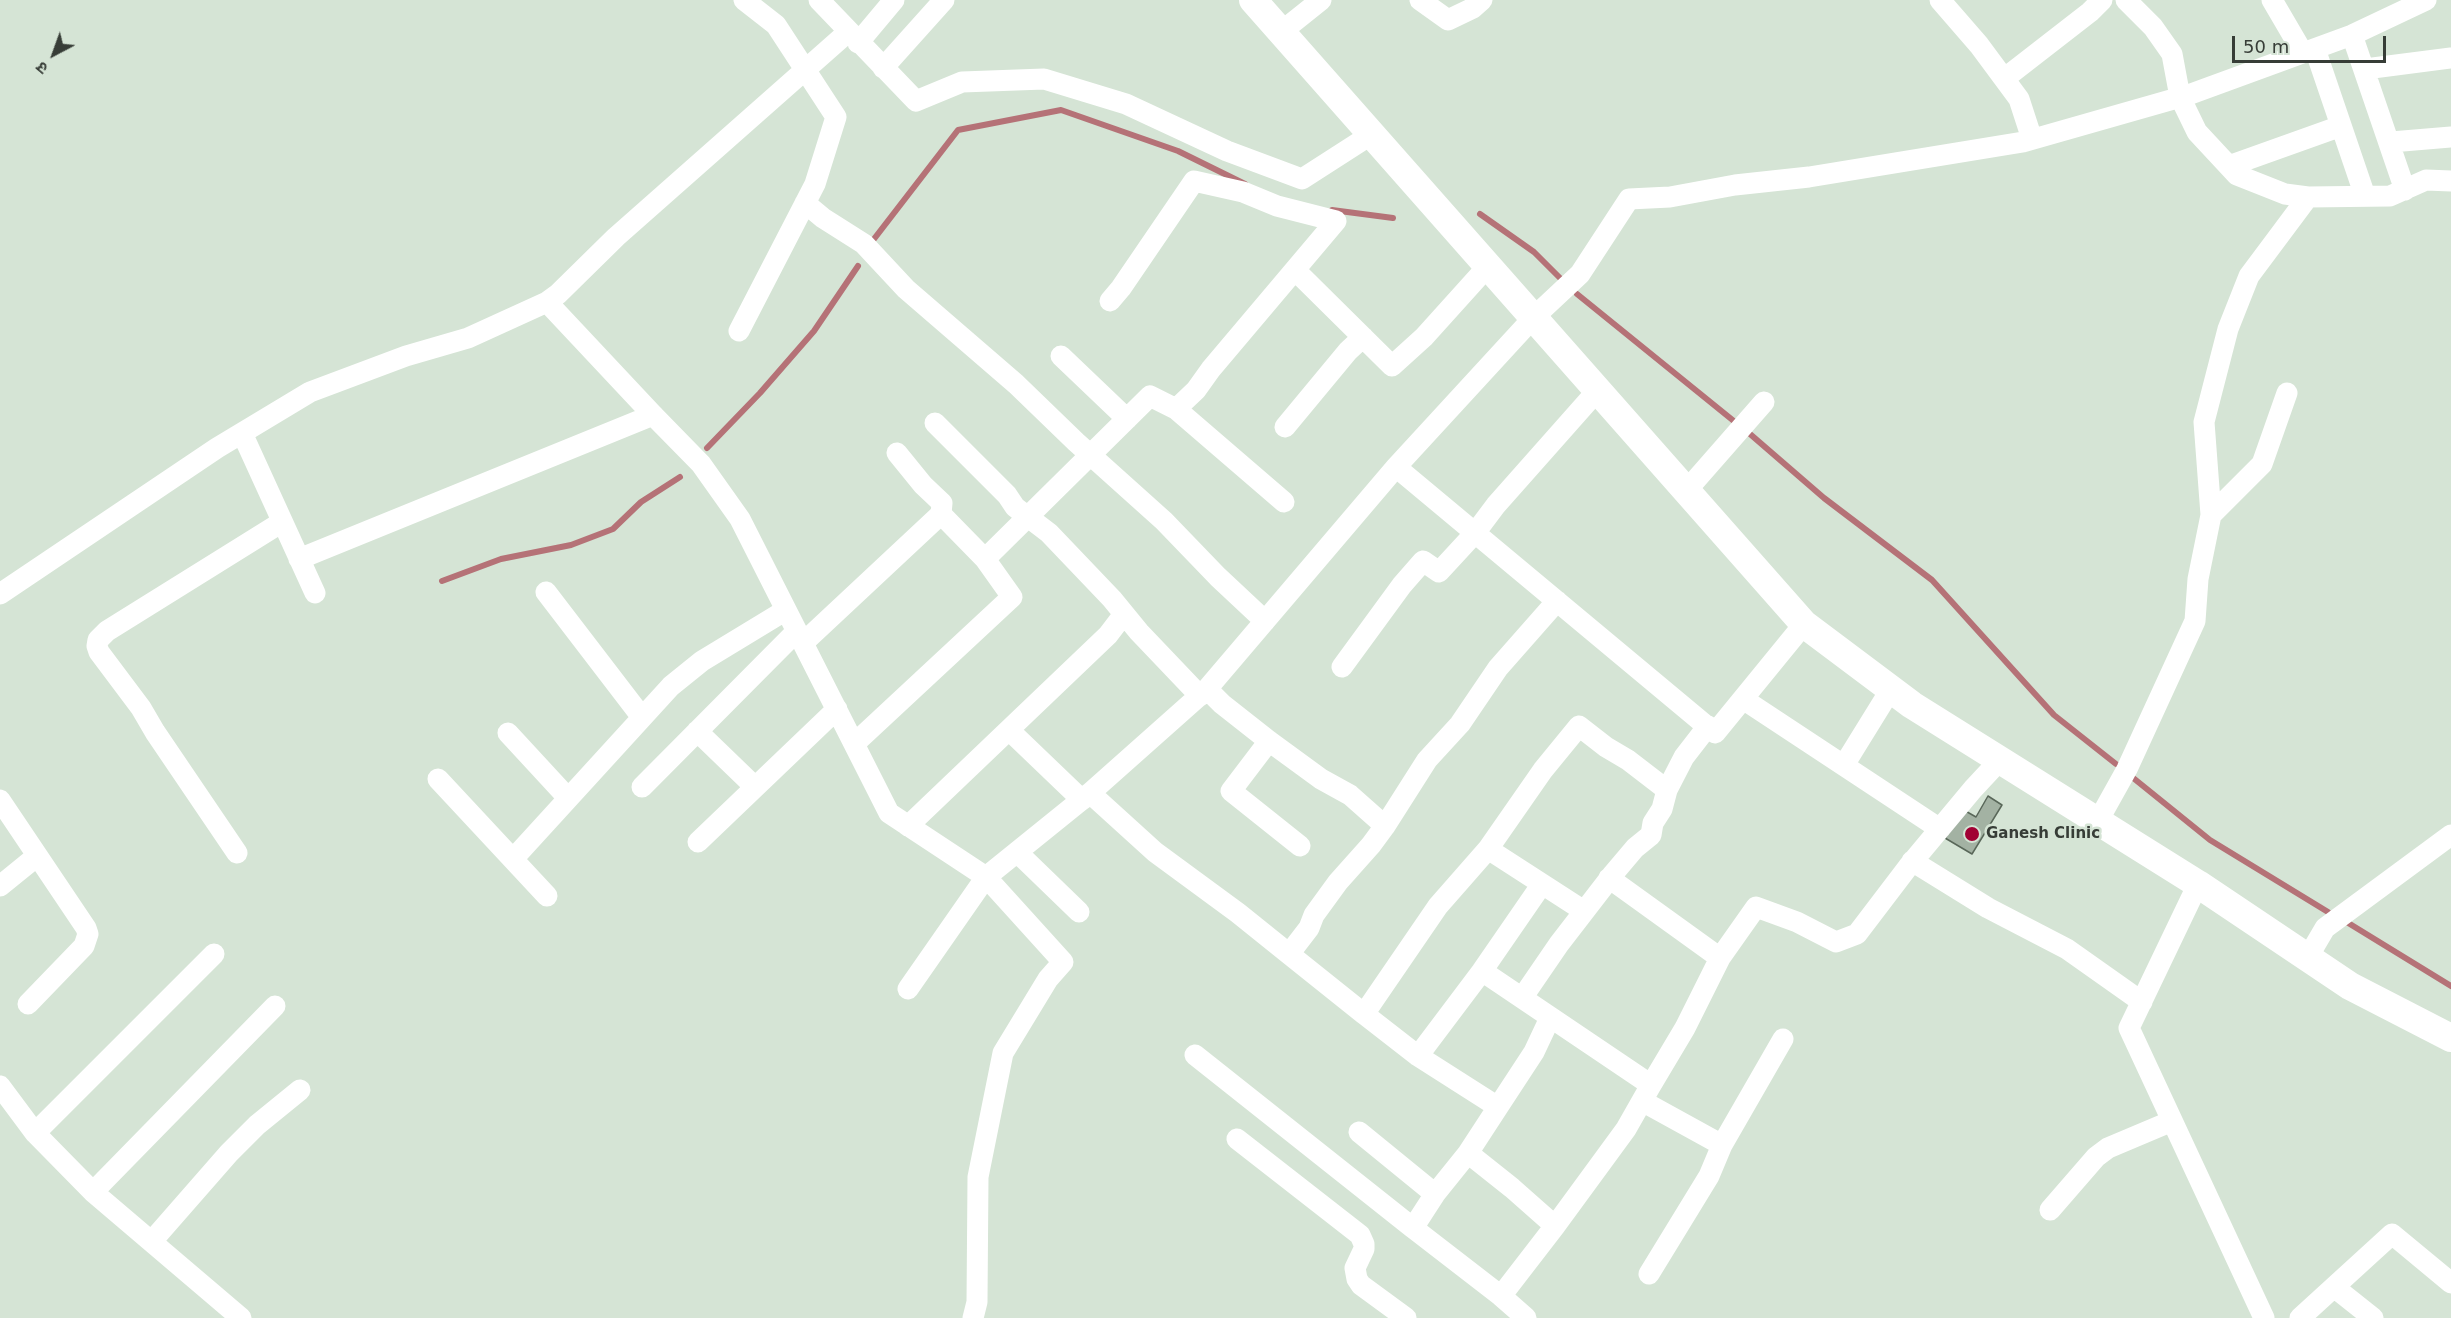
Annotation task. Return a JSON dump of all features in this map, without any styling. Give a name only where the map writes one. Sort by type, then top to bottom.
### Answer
[{"type":"street","points":[[739,332],[815,184],[836,117],[776,25],[744,0]]},
{"type":"street","points":[[819,0],[916,101],[962,81],[1044,79],[1126,104],[1227,151],[1302,179],[1372,134]]},
{"type":"street","points":[[0,594],[242,433],[310,392],[406,356],[468,338],[547,302],[616,237],[806,70],[853,38],[894,0]]},
{"type":"street","points":[[883,68],[944,0]]},
{"type":"street","points":[[1253,0],[1804,624],[1912,705],[2199,884],[2350,986],[2451,1038]]},
{"type":"street","points":[[1281,32],[1321,0]]},
{"type":"street","points":[[1420,0],[1448,20],[1473,8],[1482,0]]},
{"type":"street","points":[[1940,0],[2005,78],[2019,99],[2032,139]]},
{"type":"street","points":[[2005,78],[2090,12],[2102,0]]},
{"type":"street","points":[[2126,0],[2153,27],[2172,54],[2180,97],[2197,132],[2237,175],[2285,194],[2308,197],[2390,196],[2426,180],[2451,181]]},
{"type":"street","points":[[2272,0],[2309,51],[2341,126],[2365,196]]},
{"type":"street","points":[[908,989],[986,877],[1086,797],[1204,692],[1396,467],[1533,318],[1580,274],[1629,199],[1670,197],[1735,185],[1809,177],[2032,139],[2180,97],[2309,51],[2426,0]]},
{"type":"street","points":[[2352,34],[2391,142],[2405,190]]},
{"type":"street","points":[[2365,69],[2451,57]]},
{"type":"street","points":[[2229,166],[2341,126]]},
{"type":"street","points":[[2391,142],[2451,137]]},
{"type":"street","points":[[1110,300],[1121,288],[1194,181],[1243,192],[1278,206],[1336,221],[1211,369],[1196,390],[1176,409]]},
{"type":"street","points":[[2098,821],[2127,769],[2195,621],[2198,579],[2211,515],[2204,422],[2228,329],[2249,276],[2308,197]]},
{"type":"street","points":[[805,203],[823,218],[864,244],[906,289],[1016,384],[1164,521],[1218,577],[1265,621]]},
{"type":"street","points":[[1296,271],[1392,366],[1424,337],[1488,266]]},
{"type":"street","points":[[547,302],[701,464],[740,519],[889,813],[986,877],[1063,962],[1048,979],[1003,1053],[978,1177],[977,1302],[974,1318]]},
{"type":"street","points":[[1285,427],[1348,351],[1364,337]]},
{"type":"street","points":[[1061,356],[1127,419]]},
{"type":"street","points":[[1342,667],[1402,585],[1423,561],[1439,572],[1597,391]]},
{"type":"street","points":[[2211,515],[2262,464],[2287,393]]},
{"type":"street","points":[[985,558],[1150,396],[1176,409],[1284,502]]},
{"type":"street","points":[[1686,491],[1764,402]]},
{"type":"street","points":[[299,560],[652,415]]},
{"type":"street","points":[[935,423],[1027,517],[1049,533],[1124,614],[1204,692],[1321,779],[1350,795],[1384,826]]},
{"type":"street","points":[[242,433],[315,594]]},
{"type":"street","points":[[642,787],[697,731],[941,514],[942,502],[906,466],[897,453]]},
{"type":"street","points":[[1396,467],[1715,733],[1804,624]]},
{"type":"street","points":[[854,744],[1012,597],[985,558],[941,514]]},
{"type":"street","points":[[237,853],[97,646],[101,637],[282,522]]},
{"type":"street","points":[[546,592],[642,716]]},
{"type":"street","points":[[1289,954],[1309,928],[1314,915],[1384,826],[1427,760],[1460,724],[1498,668],[1557,601]]},
{"type":"street","points":[[513,859],[642,716],[687,671],[786,610]]},
{"type":"street","points":[[908,826],[1108,635],[1124,614]]},
{"type":"street","points":[[1844,765],[1891,689]]},
{"type":"street","points":[[1743,699],[1940,829]]},
{"type":"street","points":[[698,842],[837,710]]},
{"type":"street","points":[[1364,1014],[1438,906],[1488,849],[1543,770],[1579,726],[1667,790]]},
{"type":"street","points":[[1522,998],[1609,878],[1635,848],[1651,835],[1653,823],[1684,757],[1708,726]]},
{"type":"street","points":[[1008,730],[1155,852],[1238,913],[1418,1056],[1497,1107]]},
{"type":"street","points":[[697,731],[755,787]]},
{"type":"street","points":[[508,733],[568,798]]},
{"type":"street","points":[[1269,741],[1231,791],[1300,846]]},
{"type":"street","points":[[1501,1296],[1620,1138],[1685,1028],[1720,958],[1756,907],[1797,922],[1836,942],[1857,934],[1912,861],[1972,789],[2000,760]]},
{"type":"street","points":[[438,779],[547,896]]},
{"type":"street","points":[[0,801],[88,934],[84,946],[27,1004]]},
{"type":"street","points":[[2308,957],[2325,928],[2451,835]]},
{"type":"street","points":[[1488,849],[1584,911]]},
{"type":"street","points":[[1017,852],[1079,912]]},
{"type":"street","points":[[0,886],[37,856]]},
{"type":"street","points":[[1912,861],[1988,908],[2067,950],[2142,1002]]},
{"type":"street","points":[[1609,878],[1720,958]]},
{"type":"street","points":[[1418,1056],[1482,971],[1542,884]]},
{"type":"street","points":[[2199,884],[2130,1028],[2264,1318]]},
{"type":"street","points":[[35,1133],[214,954]]},
{"type":"street","points":[[1482,971],[1550,1018],[1646,1093],[1722,1145]]},
{"type":"street","points":[[93,1192],[275,1005]]},
{"type":"street","points":[[1413,1228],[1435,1194],[1468,1153],[1534,1052],[1550,1018]]},
{"type":"street","points":[[1649,1274],[1709,1176],[1722,1145],[1783,1039]]},
{"type":"street","points":[[1195,1055],[1501,1296],[1524,1317]]},
{"type":"street","points":[[0,1086],[35,1133],[93,1192],[241,1318]]},
{"type":"street","points":[[152,1241],[229,1153],[257,1125],[300,1090]]},
{"type":"street","points":[[2050,1210],[2096,1157],[2108,1148],[2172,1122]]},
{"type":"street","points":[[1359,1132],[1435,1194]]},
{"type":"street","points":[[1237,1139],[1360,1235],[1364,1244],[1355,1269],[1357,1279],[1361,1285],[1406,1318]]},
{"type":"street","points":[[1468,1153],[1555,1226]]},
{"type":"street","points":[[2300,1318],[2392,1234],[2451,1283]]},
{"type":"street","points":[[2334,1287],[2373,1318]]},
{"type":"building","points":[[1988,796],[2002,805],[1972,854],[1945,838],[1962,809],[1976,817]]},
{"type":"waterway","points":[[874,239],[958,130],[1061,110],[1178,151],[1245,184]]},
{"type":"waterway","points":[[1332,210],[1393,218]]},
{"type":"waterway","points":[[1480,214],[1534,252],[1561,279]]},
{"type":"waterway","points":[[707,448],[760,393],[814,331],[858,266]]},
{"type":"waterway","points":[[1577,294],[1735,422]]},
{"type":"waterway","points":[[1750,434],[1824,498],[1932,580],[2054,715],[2116,764]]},
{"type":"waterway","points":[[442,581],[501,559],[571,545],[613,529],[641,502],[680,477]]},
{"type":"waterway","points":[[2132,777],[2210,840],[2328,912]]},
{"type":"waterway","points":[[2345,921],[2451,986]]},
{"type":"place","name":"Ganesh Clinic","points":[[1972,834]]}]
